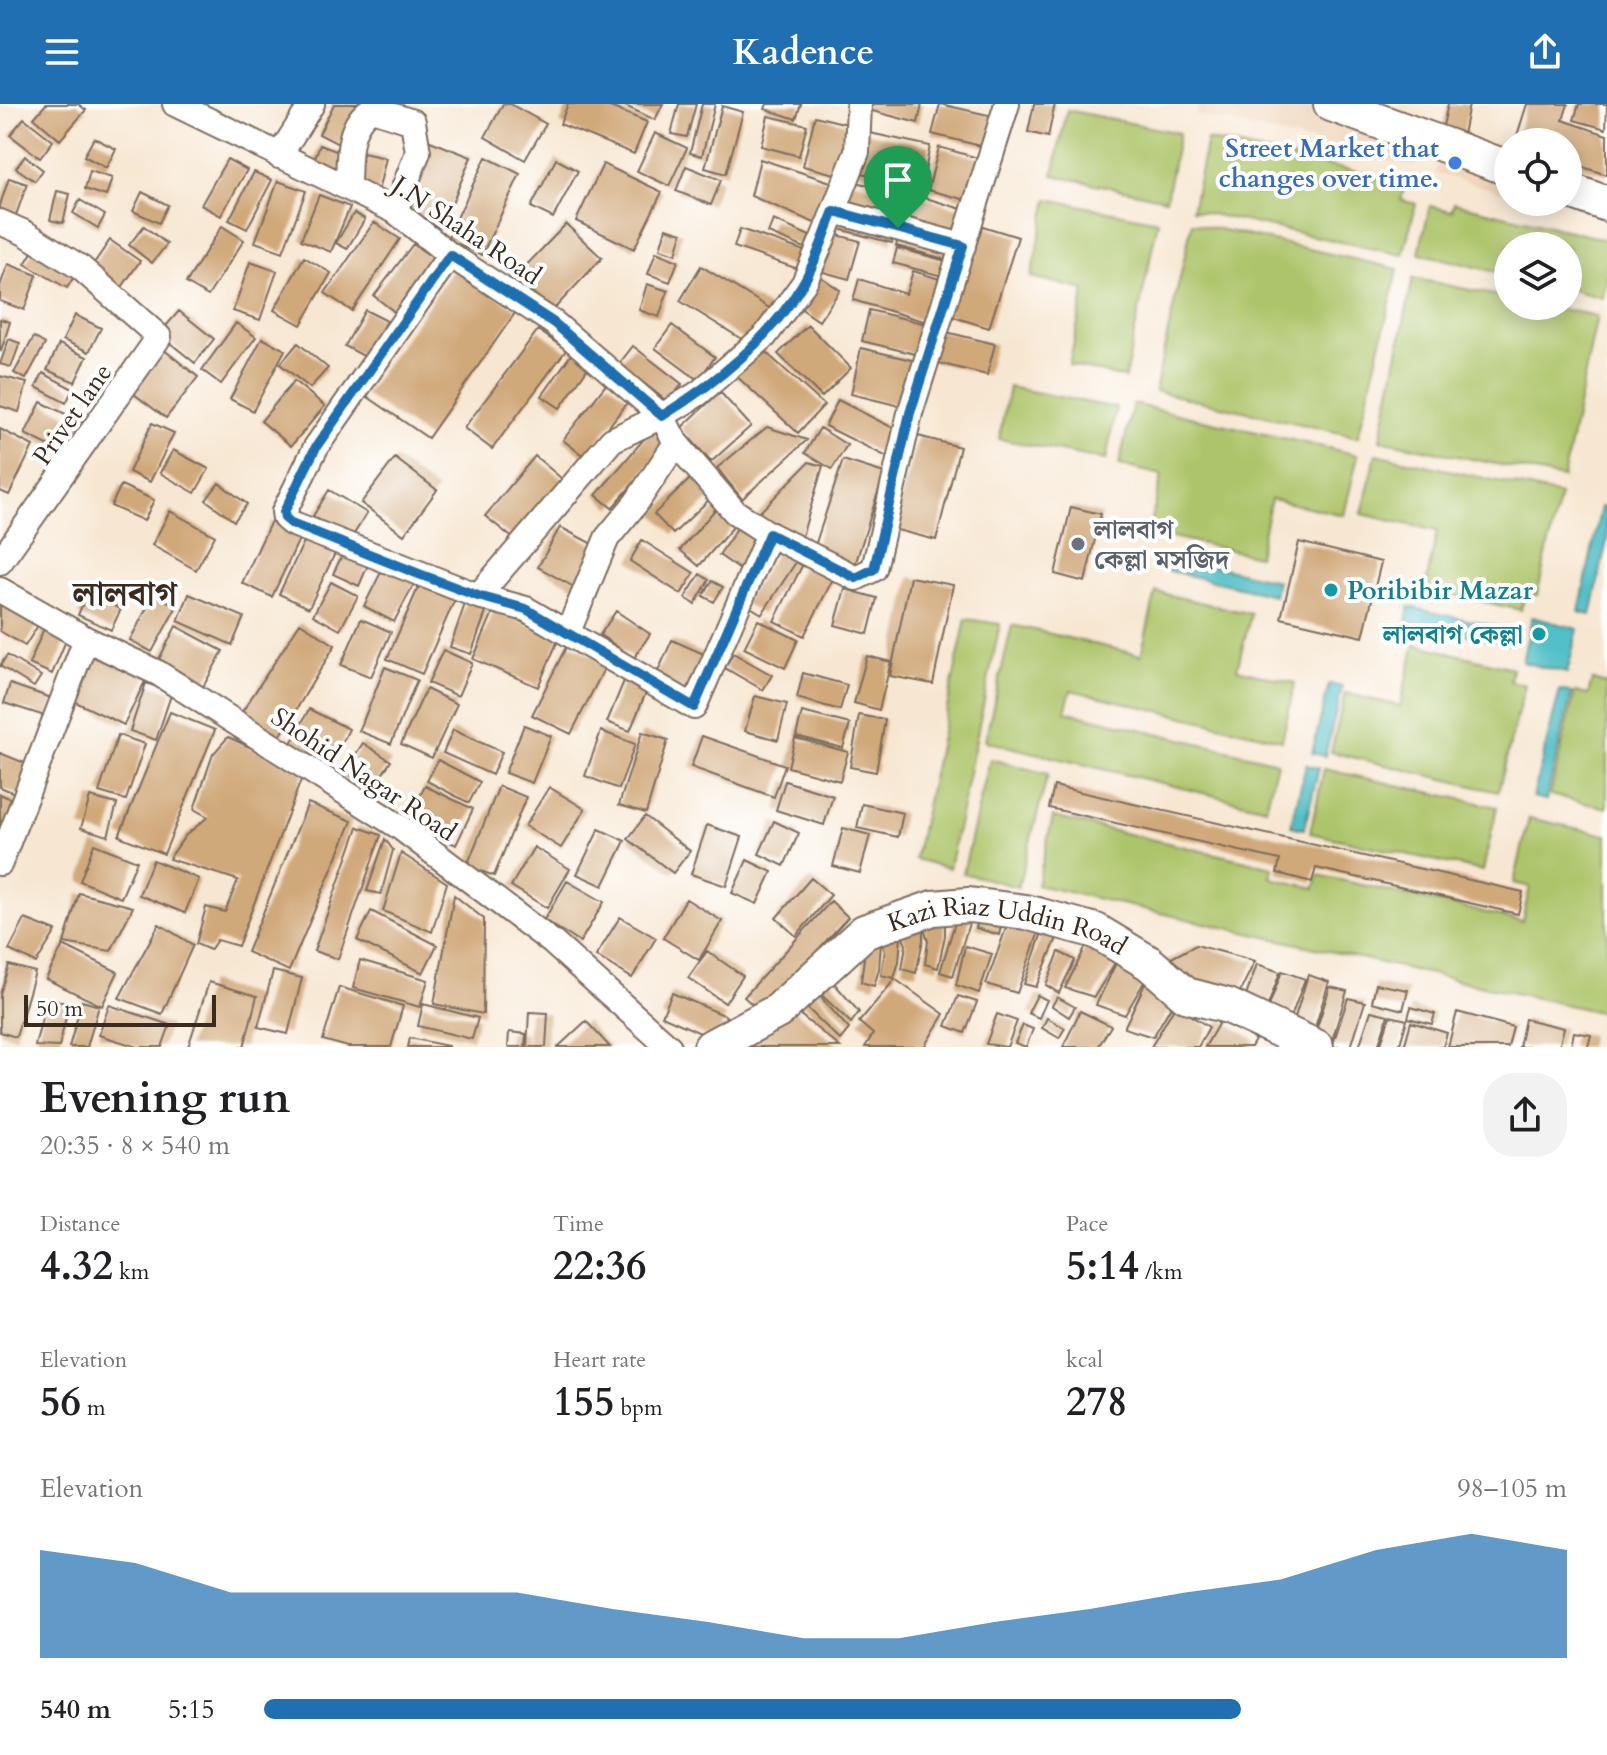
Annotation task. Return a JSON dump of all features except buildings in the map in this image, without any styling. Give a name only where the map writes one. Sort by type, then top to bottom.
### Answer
[{"type":"street","name":"J.N Shaha Road","points":[[175,104],[395,211],[450,255],[554,323],[662,416]]},
{"type":"street","points":[[279,156],[312,104]]},
{"type":"street","points":[[478,596],[612,440],[662,416],[699,393],[765,336],[804,283],[834,211],[857,152],[859,104]]},
{"type":"street","points":[[662,416],[676,443],[735,512],[769,534],[856,578],[874,569],[910,413],[1007,104]]},
{"type":"street","points":[[1331,104],[1494,163]]},
{"type":"street","points":[[348,186],[350,138],[364,114],[372,109],[413,122],[418,152],[395,211]]},
{"type":"street","points":[[1582,195],[1607,204]]},
{"type":"street","points":[[834,211],[963,246]]},
{"type":"street","name":"Privet lane","points":[[0,222],[25,233],[81,268],[159,337],[0,562]]},
{"type":"street","points":[[450,255],[316,447],[284,512],[285,518],[478,596],[526,609],[694,707],[769,534]]},
{"type":"street","points":[[568,632],[607,538],[636,503],[676,443]]},
{"type":"street","name":"Shohid Nagar Road","points":[[0,590],[86,639],[158,673],[401,828],[552,942],[669,1047]]},
{"type":"street","points":[[0,863],[86,639]]},
{"type":"street","name":"Kazi Riaz Uddin Road","points":[[711,1047],[778,1011],[864,932],[933,908],[969,905],[1026,912],[1096,931],[1149,963],[1186,995],[1228,1006],[1316,1047]]},
{"type":"shaded area","points":[[1200,104],[1311,104],[1420,144],[1414,166],[1196,115]]},
{"type":"shaded area","name":"Street Market that changes over time.","points":[[1441,152],[1494,171],[1494,190],[1435,173]]},
{"type":"green space","points":[[1067,110],[1179,133],[1166,199],[1053,175]]},
{"type":"green space","points":[[1207,140],[1405,182],[1401,200],[1416,204],[1403,255],[1192,210]]},
{"type":"green space","points":[[1048,199],[1158,221],[1125,378],[1069,365],[1085,290],[1031,277]]},
{"type":"green space","points":[[1454,203],[1494,213],[1494,216],[1508,216],[1574,232],[1494,232],[1494,272],[1419,253],[1430,206],[1452,211]]},
{"type":"green space","points":[[1192,223],[1398,269],[1358,437],[1155,391]]},
{"type":"green space","points":[[1582,234],[1607,240],[1607,280],[1603,298],[1582,293]]},
{"type":"green space","points":[[1413,278],[1494,295],[1494,320],[1582,320],[1582,313],[1597,316],[1563,478],[1380,440]]},
{"type":"green space","points":[[1009,387],[1116,408],[1106,460],[999,439]]},
{"type":"green space","points":[[1133,404],[1358,455],[1344,515],[1271,499],[1258,556],[1149,532],[1162,475],[1119,465]]},
{"type":"green space","points":[[1376,454],[1560,495],[1537,595],[1525,593],[1521,610],[1425,589],[1437,531],[1362,514]]},
{"type":"green space","points":[[1156,592],[1251,614],[1237,669],[1295,683],[1282,740],[1071,690],[1065,711],[1277,762],[1266,808],[985,741],[1012,625],[1141,655]]},
{"type":"green space","points":[[966,619],[1000,624],[949,868],[915,859]]},
{"type":"green space","points":[[1415,644],[1512,668],[1510,681],[1525,685],[1498,792],[1331,752],[1345,693],[1400,706]]},
{"type":"green space","points":[[1592,680],[1607,684],[1607,808],[1550,795],[1575,692],[1588,695]]},
{"type":"green space","points":[[990,759],[1048,774],[1018,887],[963,873]]},
{"type":"green space","points":[[1324,769],[1497,807],[1483,871],[1310,833]]},
{"type":"green space","points":[[1053,817],[1273,867],[1271,878],[1315,888],[1318,875],[1522,921],[1530,887],[1514,883],[1529,818],[1607,835],[1607,1014],[1037,885]]},
{"type":"water","points":[[1601,507],[1607,508],[1607,540],[1591,615],[1579,612]]},
{"type":"water","points":[[1165,554],[1277,581],[1274,595],[1161,569]]},
{"type":"water","points":[[1409,607],[1513,630],[1510,644],[1406,621]]},
{"type":"water","points":[[1532,617],[1578,629],[1567,673],[1522,662]]},
{"type":"water","points":[[1329,684],[1342,687],[1325,756],[1312,753]]},
{"type":"water","points":[[1560,690],[1572,693],[1546,800],[1533,797]]},
{"type":"water","points":[[1306,765],[1319,768],[1304,829],[1291,826]]},
{"type":"place","name":"Street Market that changes over time.","points":[[1455,163]]},
{"type":"place","name":"লালবাগ কেল্লা মসজিদ","points":[[1078,544]]},
{"type":"place","name":"Poribibir Mazar","points":[[1331,590]]},
{"type":"place","name":"লালবাগ কেল্লা","points":[[1539,634]]},
{"type":"district","name":"লালবাগ","points":[[125,593]]},
{"type":"route","points":[[834,211],[898,228],[963,246],[910,413],[874,569],[856,578],[769,534],[694,707],[526,609],[478,596],[419,574],[285,518],[284,512],[316,447],[450,255],[554,323],[662,416],[699,393],[765,336],[804,283],[834,211]]}]
